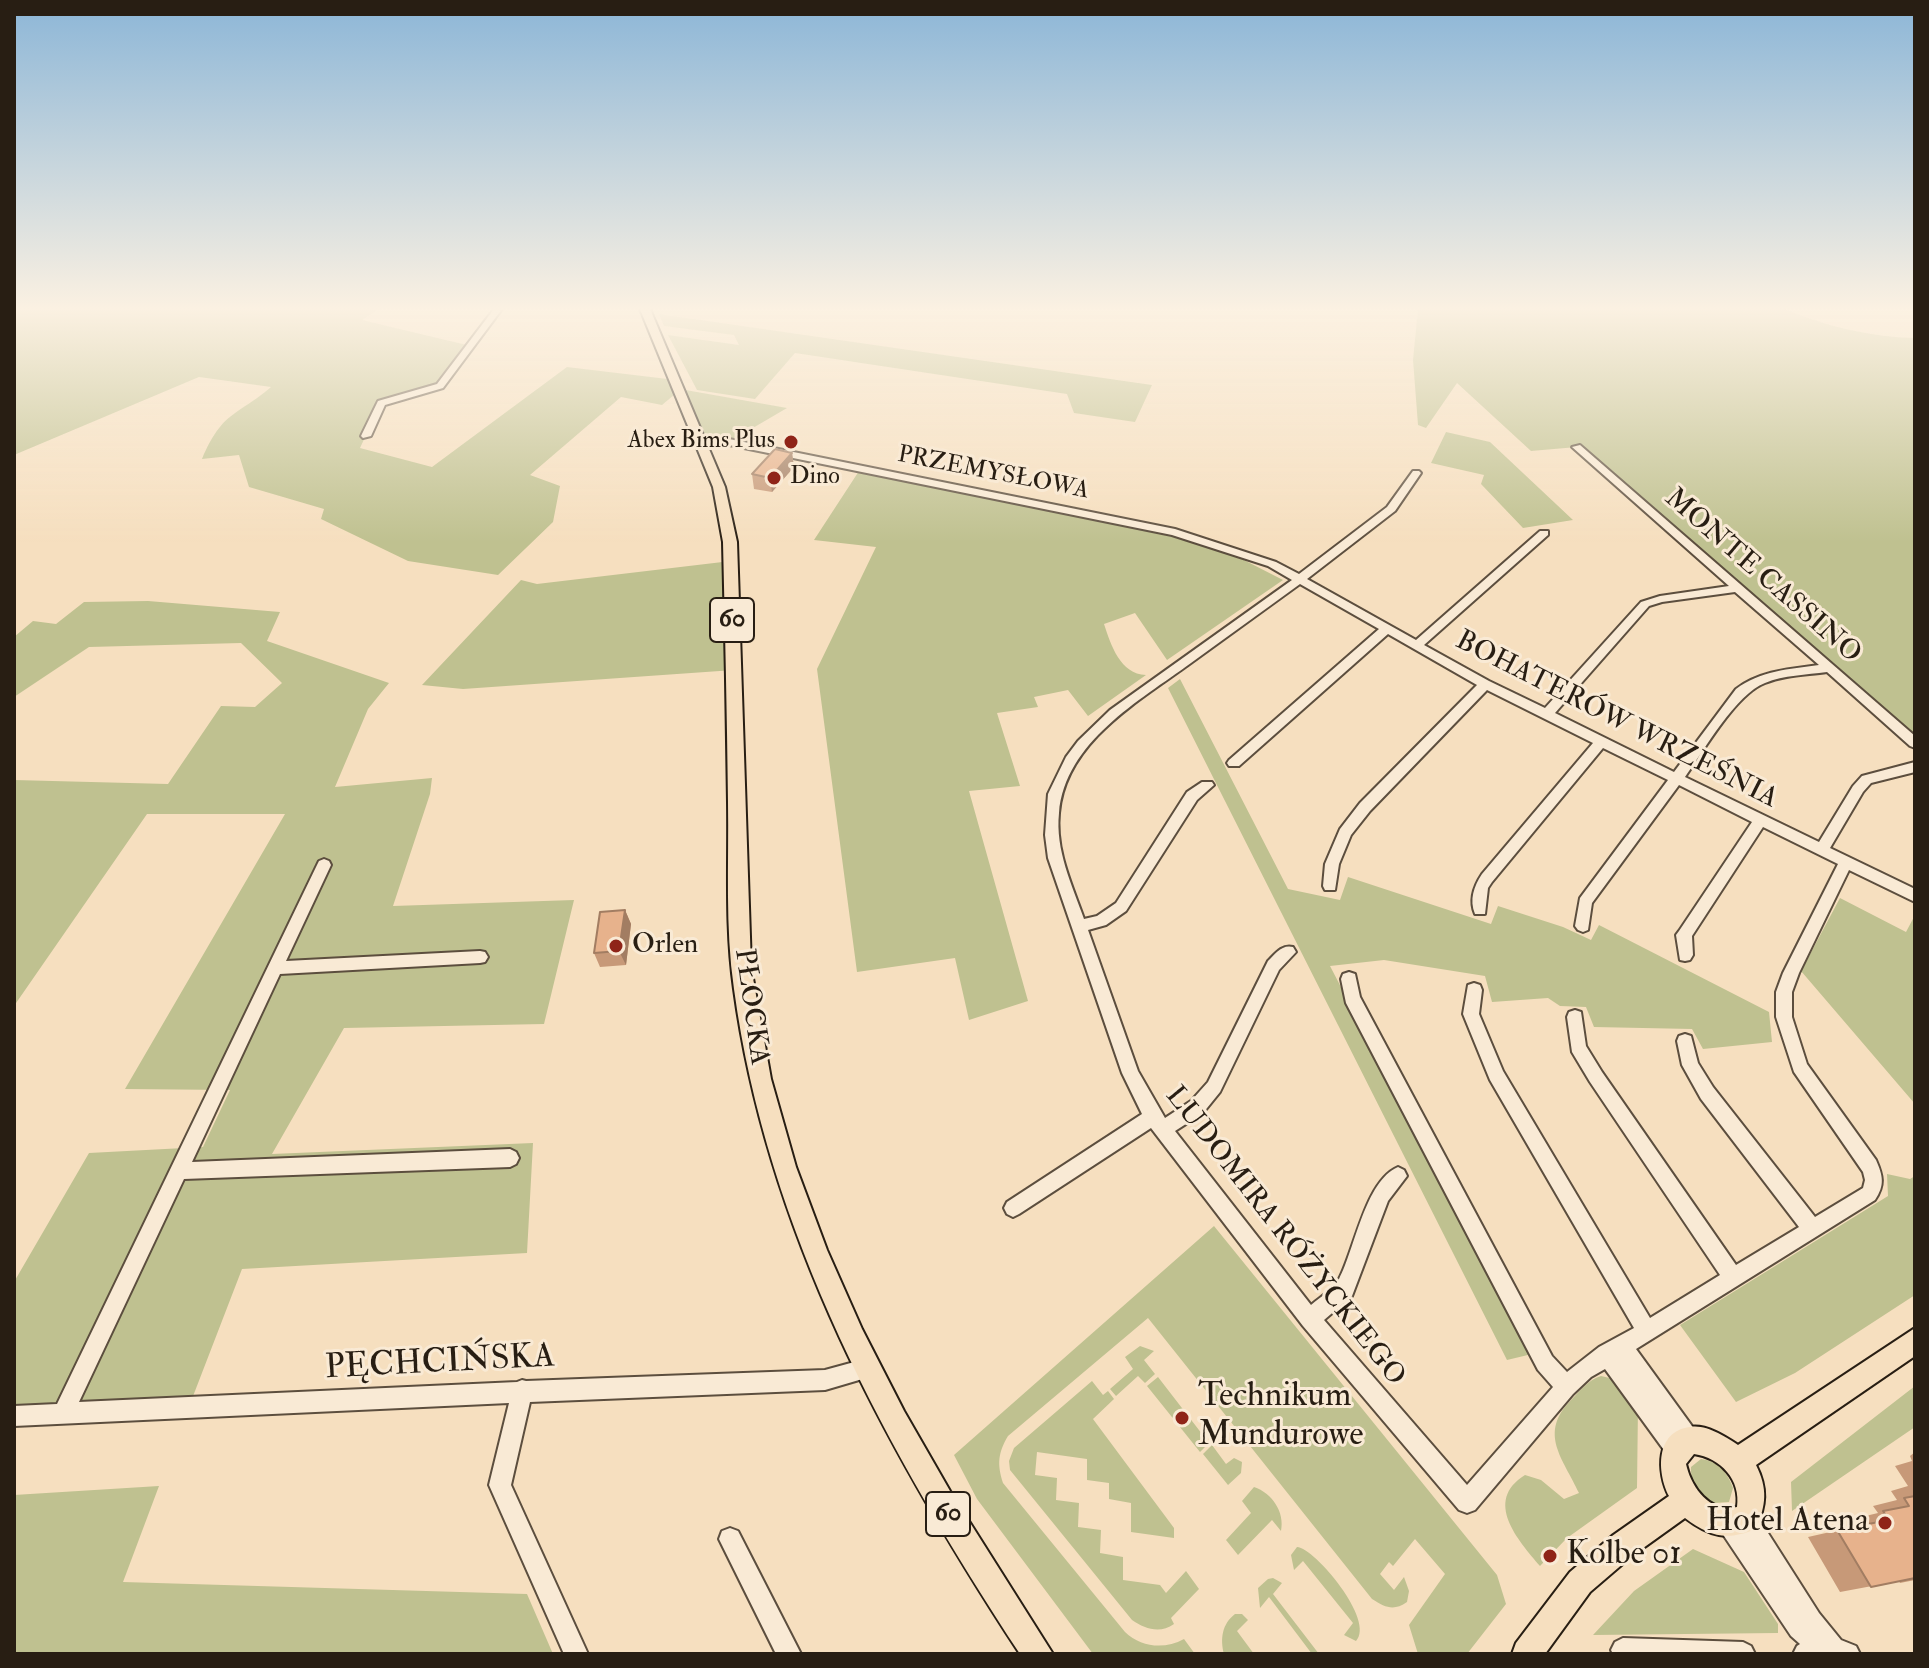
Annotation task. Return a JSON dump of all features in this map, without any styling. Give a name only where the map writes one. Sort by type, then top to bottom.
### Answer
[{"type":"main road","name":"PŁOCKA","points":[[679,387],[719,487],[730,542],[738,909],[743,982],[751,1037],[774,1130],[834,1298],[894,1421],[955,1525],[1038,1654]]},
{"type":"main road","points":[[1737,1462],[1915,1341]]},
{"type":"main road","points":[[1713,1444],[1737,1462],[1751,1486],[1753,1499],[1736,1522],[1704,1516],[1687,1500],[1673,1470],[1683,1445],[1713,1444]]},
{"type":"main road","points":[[1527,1654],[1580,1582],[1622,1546],[1687,1500]]},
{"type":"street","points":[[366,436],[381,403],[436,387]]},
{"type":"street","name":"PRZEMYSŁOWA","points":[[703,443],[729,442],[1134,523],[1202,540],[1272,564],[1301,578]]},
{"type":"street","name":"MONTE CASSINO","points":[[1577,447],[1915,743]]},
{"type":"street","name":"LUDOMIRA RÓŻYCKIEGO","points":[[1416,473],[1391,509],[1114,713],[1086,738],[1055,788],[1050,808],[1050,833],[1130,1073],[1158,1124],[1310,1319],[1467,1502],[1566,1387]]},
{"type":"street","points":[[1416,646],[1544,533]]},
{"type":"street","name":"BOHATERÓW WRZEŚNIA","points":[[1301,578],[1485,684],[1915,896]]},
{"type":"street","points":[[1546,715],[1645,604],[1737,588]]},
{"type":"street","points":[[1234,763],[1387,629]]},
{"type":"street","points":[[1583,926],[1585,902],[1740,692],[1750,683],[1828,668]]},
{"type":"street","points":[[1330,886],[1336,854],[1345,833],[1365,807],[1485,684]]},
{"type":"street","points":[[1480,910],[1481,888],[1487,878],[1601,742]]},
{"type":"street","points":[[1822,850],[1867,779],[1915,767]]},
{"type":"street","points":[[1079,926],[1101,921],[1121,907],[1192,796],[1207,785]]},
{"type":"street","points":[[1685,955],[1684,935],[1760,821]]},
{"type":"street","points":[[1349,979],[1352,998],[1545,1363],[1566,1387],[1646,1329],[1869,1194],[1876,1178],[1800,1067],[1784,1017],[1784,992],[1791,973],[1846,862]]},
{"type":"street","points":[[63,1414],[324,865]]},
{"type":"street","points":[[1013,1208],[1158,1124],[1197,1107],[1214,1087],[1273,966],[1288,952]]},
{"type":"street","points":[[275,968],[480,957]]},
{"type":"street","points":[[1474,990],[1471,1014],[1496,1075],[1646,1329]]},
{"type":"street","points":[[1575,1017],[1578,1047],[1596,1077],[1734,1278]]},
{"type":"street","points":[[1685,1041],[1690,1065],[1707,1093],[1813,1230]]},
{"type":"street","points":[[178,1171],[510,1158]]},
{"type":"street","points":[[1310,1319],[1345,1289],[1381,1195],[1398,1176]]},
{"type":"street","points":[[1614,1350],[1683,1445]]},
{"type":"street","name":"PĘCHCIŃSKA","points":[[14,1416],[203,1409],[522,1390],[825,1380],[869,1368]]},
{"type":"street","points":[[522,1390],[500,1485],[576,1654]]},
{"type":"street","points":[[1736,1522],[1799,1628],[1812,1640],[1840,1650]]},
{"type":"street","points":[[730,1539],[789,1654]]},
{"type":"street","points":[[1623,1650],[1743,1654]]},
{"type":"street","points":[[1805,1654],[1840,1650]]},
{"type":"green space","points":[[14,387],[176,387],[14,455]]},
{"type":"green space","points":[[271,387],[437,387],[381,403],[360,448],[432,467],[540,387],[679,387],[787,408],[729,442],[703,443],[680,390],[662,405],[621,397],[530,475],[560,486],[553,522],[498,575],[408,561],[321,519],[324,509],[249,487],[239,455],[202,459],[224,423]]},
{"type":"green space","points":[[695,387],[766,387],[755,399],[697,390]]},
{"type":"green space","points":[[1019,387],[1151,387],[1135,422],[1074,413],[1067,394]]},
{"type":"green space","points":[[1415,387],[1454,387],[1426,428],[1418,425]]},
{"type":"green space","points":[[1461,387],[1915,387],[1915,743],[1577,447],[1531,451]]},
{"type":"green space","points":[[1446,432],[1490,442],[1573,520],[1523,528],[1481,484],[1484,475],[1431,463]]},
{"type":"green space","points":[[859,471],[1172,536],[1242,559],[1283,580],[1167,660],[1135,613],[1104,624],[1123,664],[1129,670],[1146,675],[1088,716],[1068,690],[1034,697],[1038,707],[997,713],[1020,786],[969,791],[1028,1001],[969,1020],[955,958],[857,972],[817,669],[876,547],[814,540]]},
{"type":"green space","points":[[731,561],[734,670],[463,689],[422,685],[521,580],[537,584]]},
{"type":"green space","points":[[148,601],[280,612],[267,641],[389,683],[368,709],[335,787],[432,778],[430,794],[393,906],[574,900],[544,1024],[344,1028],[272,1154],[533,1143],[527,1253],[242,1269],[190,1404],[14,1415],[14,1282],[89,1153],[203,1147],[230,1090],[125,1089],[285,814],[147,814],[14,1006],[14,780],[168,784],[221,706],[255,707],[282,683],[241,643],[89,647],[14,697],[14,637],[33,621],[56,624],[84,602]]},
{"type":"green space","points":[[1180,679],[1288,889],[1340,900],[1348,877],[1491,924],[1498,906],[1563,927],[1591,940],[1599,925],[1769,1012],[1772,1042],[1703,1049],[1692,1029],[1594,1027],[1586,1007],[1560,1006],[1548,998],[1492,1002],[1485,976],[1384,960],[1330,966],[1532,1354],[1507,1360],[1168,688]]},
{"type":"green space","points":[[1840,898],[1906,932],[1915,915],[1915,1104],[1801,971]]},
{"type":"green space","points":[[1887,1174],[1910,1179],[1915,1176],[1915,1295],[1795,1373],[1736,1402],[1680,1325],[1888,1196]]},
{"type":"green space","points":[[1214,1226],[1497,1575],[1506,1604],[1467,1654],[1418,1654],[1409,1625],[1445,1574],[1415,1539],[1393,1566],[1389,1562],[1380,1574],[1394,1590],[1404,1577],[1409,1591],[1407,1602],[1390,1607],[1372,1599],[1148,1318],[1008,1436],[1000,1453],[1000,1470],[1003,1483],[1125,1632],[1145,1644],[1161,1646],[1184,1639],[1195,1654],[1093,1654],[977,1499],[954,1455]]},
{"type":"green space","points":[[1140,1346],[1154,1351],[1144,1360],[1155,1374],[1145,1383],[1138,1376],[1116,1396],[1110,1389],[1133,1369],[1125,1357]]},
{"type":"green space","points":[[1601,1376],[1614,1379],[1638,1406],[1637,1488],[1567,1538],[1540,1566],[1508,1520],[1505,1508],[1507,1497],[1513,1485],[1525,1475],[1541,1480],[1564,1499],[1579,1493],[1557,1446],[1556,1424],[1571,1400],[1588,1383]]},
{"type":"green space","points":[[1158,1377],[1209,1443],[1200,1452],[1147,1386]]},
{"type":"green space","points":[[1092,1381],[1103,1395],[1108,1391],[1114,1399],[1093,1419],[1174,1528],[1174,1538],[1131,1532],[1131,1503],[1109,1499],[1109,1483],[1087,1480],[1087,1459],[1037,1452],[1035,1475],[1057,1478],[1056,1500],[1079,1503],[1078,1527],[1101,1530],[1100,1553],[1123,1557],[1123,1580],[1160,1585],[1166,1593],[1186,1571],[1199,1589],[1171,1618],[1174,1624],[1163,1629],[1147,1628],[1132,1620],[1010,1470],[1009,1461],[1014,1448]]},
{"type":"green space","points":[[1915,1386],[1915,1427],[1792,1511],[1791,1482]]},
{"type":"green space","points":[[1212,1445],[1226,1464],[1234,1458],[1242,1462],[1241,1473],[1228,1485],[1203,1454]]},
{"type":"green space","points":[[1701,1459],[1717,1465],[1728,1477],[1733,1488],[1729,1502],[1714,1503],[1697,1488],[1691,1467]]},
{"type":"green space","points":[[159,1486],[123,1582],[527,1594],[553,1654],[14,1654],[14,1495]]},
{"type":"green space","points":[[1254,1487],[1276,1504],[1281,1517],[1281,1531],[1272,1520],[1238,1555],[1226,1540],[1251,1513],[1242,1501]]},
{"type":"green space","points":[[1297,1547],[1317,1559],[1341,1587],[1358,1618],[1360,1631],[1356,1641],[1344,1635],[1353,1623],[1303,1561],[1294,1570],[1291,1555]]},
{"type":"green space","points":[[1693,1549],[1744,1572],[1778,1624],[1778,1633],[1593,1635],[1634,1591]]},
{"type":"green space","points":[[1273,1578],[1282,1583],[1273,1594],[1319,1654],[1312,1654],[1269,1597],[1260,1608],[1258,1588]]},
{"type":"green space","points":[[1235,1614],[1242,1614],[1248,1620],[1237,1631],[1254,1654],[1224,1654],[1223,1632]]},
{"type":"building","points":[[775,449],[792,453],[770,478],[752,474]]},
{"type":"building","points":[[625,910],[619,951],[594,953],[600,912]]},
{"type":"building","points":[[1915,1496],[1915,1578],[1871,1587],[1837,1530],[1889,1520],[1883,1511],[1909,1506],[1904,1498]]},
{"type":"place","name":"Abex Bims Plus","points":[[791,442]]},
{"type":"place","name":"Dino","points":[[774,478]]},
{"type":"place","name":"Orlen","points":[[616,946]]},
{"type":"place","name":"Technikum Mundurowe","points":[[1182,1418]]},
{"type":"place","name":"Hotel Atena","points":[[1885,1523]]},
{"type":"place","name":"Kolbe 01","points":[[1550,1556]]}]
